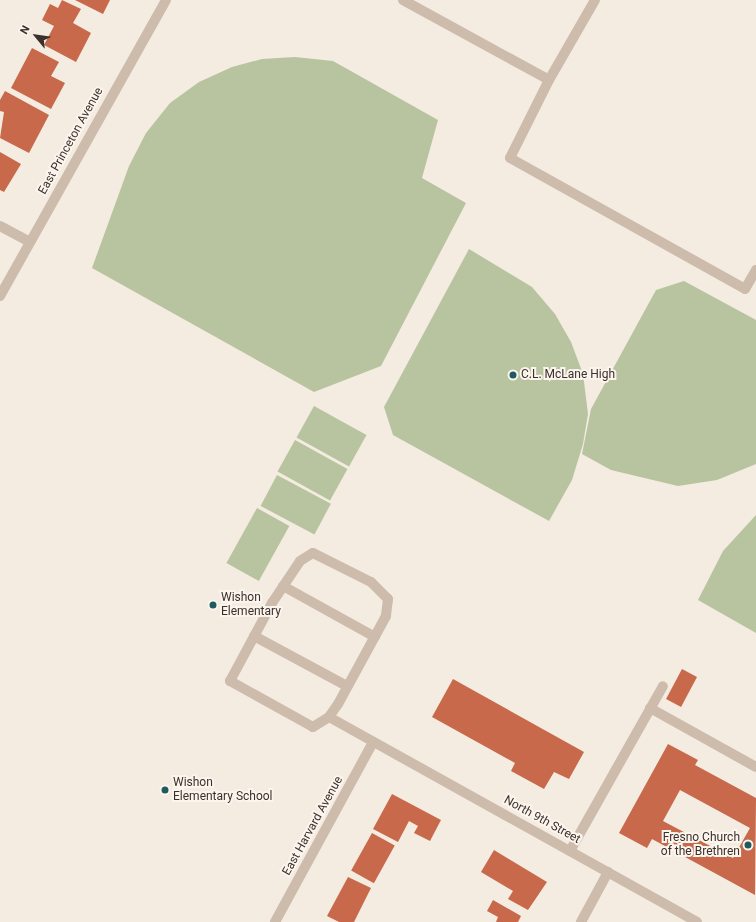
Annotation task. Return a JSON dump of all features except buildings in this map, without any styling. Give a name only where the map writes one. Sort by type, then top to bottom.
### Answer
[{"type":"street","name":"East Princeton Avenue","points":[[0,296],[166,0]]},
{"type":"street","points":[[403,0],[549,80]]},
{"type":"street","points":[[595,0],[549,80],[510,158],[745,289],[756,270]]},
{"type":"street","points":[[0,226],[30,242]]},
{"type":"street","points":[[313,553],[371,582],[388,599],[386,616],[329,717],[313,727],[230,681],[283,586],[300,561],[313,553]]},
{"type":"street","points":[[283,586],[374,636]]},
{"type":"street","points":[[254,636],[347,686]]},
{"type":"street","points":[[570,851],[663,686]]},
{"type":"street","points":[[650,708],[756,767]]},
{"type":"street","name":"North 9th Street","points":[[329,717],[697,922]]},
{"type":"street","name":"East Harvard Avenue","points":[[275,922],[373,742]]},
{"type":"street","points":[[581,922],[608,872]]},
{"type":"green space","points":[[295,57],[333,61],[438,120],[422,178],[466,203],[381,366],[314,392],[92,268],[129,166],[146,133],[170,103],[199,82],[232,67],[262,59]]},
{"type":"green space","points":[[469,249],[532,287],[555,314],[571,342],[583,374],[588,414],[583,444],[572,480],[549,521],[393,435],[384,407]]},
{"type":"green space","points":[[684,281],[756,320],[756,464],[717,480],[678,486],[611,470],[582,454],[591,409],[656,290]]},
{"type":"green space","points":[[314,406],[366,435],[349,467],[297,437]]},
{"type":"green space","points":[[295,440],[347,469],[330,501],[278,471]]},
{"type":"green space","points":[[277,475],[331,504],[314,535],[261,506]]},
{"type":"green space","points":[[257,508],[289,526],[259,581],[226,563]]},
{"type":"green space","points":[[756,515],[756,633],[698,600],[723,551]]},
{"type":"place","name":"C.L. McLane High","points":[[513,375]]},
{"type":"place","name":"Wishon Elementary","points":[[213,605]]},
{"type":"place","name":"Wishon Elementary School","points":[[165,790]]},
{"type":"place","name":"Fresno Church of the Brethren","points":[[748,845]]}]
